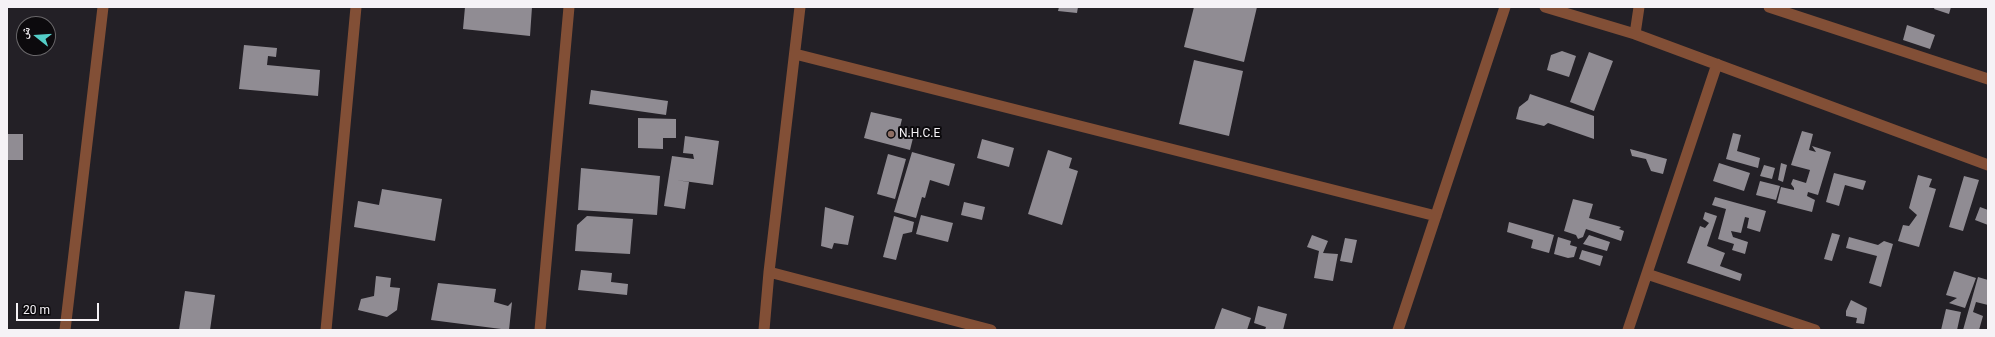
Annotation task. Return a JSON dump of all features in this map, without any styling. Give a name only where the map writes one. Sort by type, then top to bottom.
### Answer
[{"type":"street","points":[[65,330],[103,7]]},
{"type":"street","points":[[326,330],[356,7]]},
{"type":"street","points":[[540,330],[570,7]]},
{"type":"street","points":[[764,330],[769,272],[800,7]]},
{"type":"street","points":[[1398,330],[1505,7]]},
{"type":"street","points":[[1545,7],[1635,34],[1988,165]]},
{"type":"street","points":[[1635,34],[1639,7]]},
{"type":"street","points":[[1769,7],[1988,79]]},
{"type":"street","points":[[795,54],[1436,216]]},
{"type":"street","points":[[1628,330],[1717,64]]},
{"type":"street","points":[[769,272],[991,330]]},
{"type":"street","points":[[1647,274],[1815,330]]},
{"type":"building","points":[[465,7],[532,7],[530,36],[463,29]]},
{"type":"building","points":[[1059,7],[1078,7],[1077,13],[1058,11]]},
{"type":"building","points":[[1194,7],[1257,7],[1244,62],[1184,47]]},
{"type":"building","points":[[1935,7],[1951,7],[1949,14],[1934,9]]},
{"type":"building","points":[[1907,25],[1935,35],[1930,49],[1903,40]]},
{"type":"building","points":[[244,45],[277,48],[276,57],[268,56],[267,65],[320,70],[318,96],[239,89]]},
{"type":"building","points":[[1562,51],[1576,56],[1569,77],[1547,70],[1551,55]]},
{"type":"building","points":[[1589,52],[1613,61],[1594,111],[1570,102]]},
{"type":"building","points":[[1194,60],[1243,71],[1229,136],[1179,124]]},
{"type":"building","points":[[591,90],[668,101],[666,115],[589,104]]},
{"type":"building","points":[[1530,94],[1594,116],[1594,139],[1548,123],[1544,126],[1516,119],[1519,107],[1528,100]]},
{"type":"building","points":[[871,112],[902,119],[899,131],[914,134],[910,150],[864,138]]},
{"type":"building","points":[[638,118],[676,119],[676,138],[663,138],[663,149],[638,148]]},
{"type":"building","points":[[1802,131],[1813,134],[1809,150],[1816,152],[1812,146],[1831,152],[1818,195],[1808,192],[1807,196],[1815,200],[1812,212],[1777,203],[1781,187],[1794,190],[1791,184],[1793,179],[1806,183],[1810,170],[1791,165]]},
{"type":"building","points":[[1733,133],[1741,135],[1737,151],[1760,158],[1758,168],[1726,159]]},
{"type":"building","points":[[7,134],[23,134],[23,160],[7,160]]},
{"type":"building","points":[[685,136],[719,141],[713,185],[676,180],[689,182],[685,209],[664,206],[672,156],[694,159],[693,154],[683,153]]},
{"type":"building","points":[[982,139],[1014,148],[1009,167],[977,158]]},
{"type":"building","points":[[1630,149],[1667,159],[1663,174],[1651,171],[1646,159],[1632,156]]},
{"type":"building","points":[[1048,150],[1072,158],[1069,168],[1078,171],[1062,225],[1028,214]]},
{"type":"building","points":[[912,152],[955,164],[949,186],[930,180],[925,198],[922,197],[916,218],[894,212]]},
{"type":"building","points":[[888,154],[906,159],[895,199],[877,194]]},
{"type":"building","points":[[1719,163],[1750,173],[1744,191],[1713,181]]},
{"type":"building","points":[[1781,163],[1787,165],[1783,182],[1778,180]]},
{"type":"building","points":[[1764,165],[1775,168],[1772,179],[1760,176]]},
{"type":"building","points":[[581,168],[660,176],[657,215],[578,210]]},
{"type":"building","points":[[1834,173],[1866,181],[1863,190],[1845,185],[1839,206],[1826,202]]},
{"type":"building","points":[[1918,175],[1932,179],[1929,187],[1936,189],[1919,247],[1898,241],[1903,225],[1909,226],[1917,215],[1909,208]]},
{"type":"building","points":[[1964,176],[1979,180],[1963,231],[1949,227]]},
{"type":"building","points":[[1760,181],[1780,186],[1776,200],[1756,195]]},
{"type":"building","points":[[382,189],[442,199],[435,241],[354,227],[358,201],[379,205]]},
{"type":"building","points":[[1715,197],[1766,211],[1760,232],[1747,228],[1749,218],[1745,217],[1741,233],[1731,231],[1733,237],[1748,242],[1745,254],[1732,250],[1734,244],[1718,239],[1726,209],[1712,205]]},
{"type":"building","points":[[1573,199],[1593,204],[1589,218],[1621,227],[1619,229],[1624,231],[1621,241],[1586,229],[1583,237],[1578,239],[1576,235],[1564,231]]},
{"type":"building","points":[[964,202],[985,207],[982,220],[961,215]]},
{"type":"building","points":[[825,207],[854,216],[848,245],[834,243],[832,249],[821,246]]},
{"type":"building","points":[[1980,207],[1988,210],[1988,225],[1975,220]]},
{"type":"building","points":[[1705,212],[1717,216],[1707,246],[1725,253],[1720,266],[1742,274],[1740,281],[1687,263],[1700,226],[1705,228],[1709,223],[1703,219]]},
{"type":"building","points":[[921,215],[953,223],[948,242],[916,234]]},
{"type":"building","points":[[587,216],[633,219],[630,254],[575,251],[577,225]]},
{"type":"building","points":[[894,216],[914,222],[912,232],[903,234],[896,260],[883,257]]},
{"type":"building","points":[[1509,222],[1554,235],[1549,253],[1531,248],[1533,240],[1507,232]]},
{"type":"building","points":[[1832,233],[1840,235],[1832,261],[1824,259]]},
{"type":"building","points":[[1312,235],[1328,241],[1323,253],[1338,254],[1333,281],[1314,278],[1319,251],[1307,247]]},
{"type":"building","points":[[1589,235],[1610,242],[1607,251],[1583,244]]},
{"type":"building","points":[[1558,237],[1571,241],[1570,245],[1577,247],[1574,257],[1568,258],[1554,254]]},
{"type":"building","points":[[1849,237],[1878,245],[1884,241],[1893,244],[1881,287],[1869,283],[1877,256],[1846,248]]},
{"type":"building","points":[[1345,238],[1357,240],[1352,263],[1340,261]]},
{"type":"building","points":[[1582,250],[1603,256],[1600,266],[1579,259]]},
{"type":"building","points":[[581,270],[612,273],[611,282],[628,284],[627,295],[578,290]]},
{"type":"building","points":[[1954,271],[1976,278],[1965,308],[1949,303],[1957,298],[1946,295]]},
{"type":"building","points":[[376,276],[391,278],[390,287],[400,288],[397,310],[387,317],[358,310],[361,299],[374,296]]},
{"type":"building","points":[[1978,277],[1988,280],[1988,305],[1976,302],[1973,312],[1983,316],[1979,330],[1963,330]]},
{"type":"building","points":[[438,283],[496,289],[494,302],[508,306],[512,302],[509,330],[431,320]]},
{"type":"building","points":[[185,291],[215,295],[210,330],[179,330]]},
{"type":"building","points":[[1851,300],[1867,308],[1864,324],[1856,323],[1857,318],[1846,316],[1846,311]]},
{"type":"building","points":[[1258,306],[1287,314],[1283,330],[1265,330],[1266,327],[1254,323]]},
{"type":"building","points":[[1222,308],[1251,318],[1247,330],[1214,330]]},
{"type":"building","points":[[1946,309],[1961,312],[1957,330],[1941,330]]},
{"type":"place","name":"N.H.C.E","points":[[891,134]]}]
